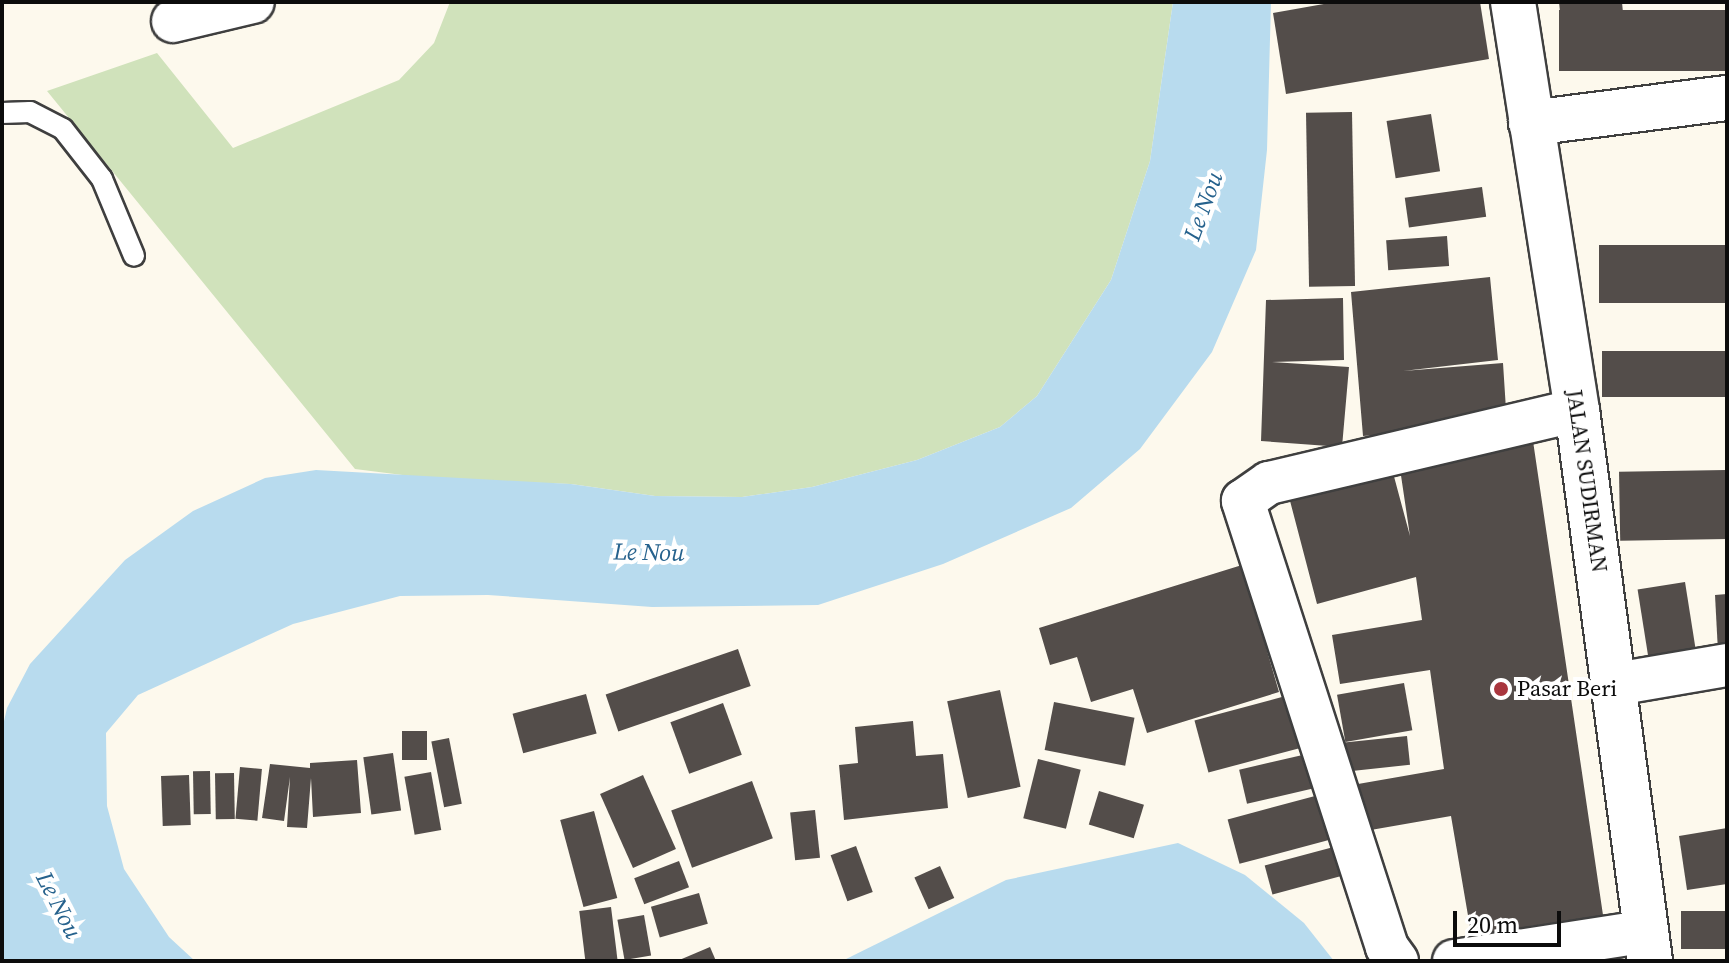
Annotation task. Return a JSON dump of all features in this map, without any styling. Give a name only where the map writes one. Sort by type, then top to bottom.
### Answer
[{"type":"street","points":[[173,21],[253,2]]},
{"type":"street","name":"JALAN SUDIRMAN","points":[[1513,2],[1577,410],[1616,684],[1648,946]]},
{"type":"street","points":[[1531,123],[1727,98]]},
{"type":"street","points":[[1397,961],[1387,947],[1243,501],[1269,483],[1577,410]]},
{"type":"street","points":[[1616,684],[1727,665]]},
{"type":"street","points":[[1454,961],[1648,946]]},
{"type":"lane","points":[[2,113],[30,112],[63,129],[102,179],[134,256]]},
{"type":"green space","points":[[450,2],[1173,2],[1150,161],[1111,280],[1037,396],[1000,427],[917,460],[812,487],[742,497],[655,496],[571,484],[434,479],[355,469],[47,91],[157,53],[233,148],[399,80],[434,43]]},
{"type":"water","name":"Le Nou","points":[[1173,2],[1271,2],[1267,150],[1256,250],[1212,352],[1140,449],[1071,508],[943,564],[818,605],[652,607],[488,595],[400,596],[293,624],[138,695],[106,733],[107,806],[124,869],[169,937],[195,961],[2,961],[2,730],[7,708],[30,664],[125,560],[193,511],[265,478],[316,470],[571,484],[655,496],[742,497],[812,487],[917,460],[1000,427],[1037,396],[1111,280],[1150,161]]},
{"type":"water","points":[[1178,843],[1245,875],[1304,923],[1334,961],[842,961],[1006,880]]},
{"type":"building","points":[[1335,2],[1480,2],[1489,59],[1286,94],[1273,13]]},
{"type":"building","points":[[1559,2],[1622,2],[1623,13],[1561,21]]},
{"type":"building","points":[[1559,10],[1727,10],[1727,71],[1559,71]]},
{"type":"building","points":[[1352,112],[1355,286],[1309,287],[1306,113]]},
{"type":"building","points":[[1431,114],[1440,171],[1396,178],[1387,121]]},
{"type":"building","points":[[1482,187],[1486,217],[1409,228],[1405,198]]},
{"type":"building","points":[[1447,236],[1449,266],[1388,270],[1386,240]]},
{"type":"building","points":[[1599,245],[1727,245],[1727,303],[1599,303]]},
{"type":"building","points":[[1490,277],[1498,360],[1403,371],[1503,363],[1507,425],[1363,436],[1351,292]]},
{"type":"building","points":[[1343,298],[1344,360],[1272,362],[1349,367],[1342,447],[1261,441],[1266,300]]},
{"type":"building","points":[[1602,351],[1727,351],[1727,397],[1602,397]]},
{"type":"building","name":"Pasar Beri","points":[[1533,441],[1603,915],[1531,926],[1531,933],[1472,939],[1451,816],[1365,831],[1358,784],[1444,769],[1430,670],[1340,684],[1332,635],[1422,620],[1416,577],[1317,604],[1289,497],[1392,469],[1410,536],[1399,462]]},
{"type":"building","points":[[1726,470],[1727,539],[1620,541],[1619,472]]},
{"type":"building","points":[[1242,565],[1279,692],[1147,733],[1133,689],[1091,702],[1077,657],[1050,665],[1039,628]]},
{"type":"building","points":[[1685,582],[1698,662],[1650,670],[1638,590]]},
{"type":"building","points":[[1727,594],[1727,651],[1718,652],[1715,595]]},
{"type":"building","points":[[738,649],[751,686],[618,731],[606,695]]},
{"type":"building","points":[[1404,683],[1412,730],[1345,742],[1337,695]]},
{"type":"building","points":[[1000,690],[1021,787],[968,798],[947,701]]},
{"type":"building","points":[[586,694],[597,734],[523,753],[513,714]]},
{"type":"building","points":[[1293,694],[1307,746],[1208,773],[1194,720]]},
{"type":"building","points":[[1054,702],[1134,718],[1125,766],[1045,750]]},
{"type":"building","points":[[723,703],[742,755],[689,774],[670,722]]},
{"type":"building","points":[[913,721],[916,756],[943,754],[948,808],[844,820],[839,765],[858,763],[855,727]]},
{"type":"building","points":[[402,731],[427,731],[427,760],[402,760]]},
{"type":"building","points":[[1407,736],[1410,765],[1347,771],[1344,743]]},
{"type":"building","points":[[449,738],[462,804],[444,807],[431,741]]},
{"type":"building","points":[[1320,751],[1328,785],[1247,804],[1239,770]]},
{"type":"building","points":[[393,753],[401,810],[371,815],[363,757]]},
{"type":"building","points":[[1038,759],[1081,770],[1066,829],[1023,818]]},
{"type":"building","points":[[357,760],[361,813],[313,817],[311,778],[307,828],[287,827],[290,777],[284,821],[262,818],[270,764],[310,768],[310,763]]},
{"type":"building","points":[[240,767],[262,769],[257,821],[235,819]]},
{"type":"building","points":[[193,771],[210,771],[211,814],[194,814]]},
{"type":"building","points":[[431,772],[441,830],[415,835],[404,777]]},
{"type":"building","points":[[215,773],[234,773],[235,819],[216,819]]},
{"type":"building","points":[[189,775],[191,825],[163,826],[161,776]]},
{"type":"building","points":[[643,775],[676,849],[633,868],[600,794]]},
{"type":"building","points":[[752,781],[773,838],[692,868],[671,810]]},
{"type":"building","points":[[1099,791],[1144,805],[1134,838],[1089,824]]},
{"type":"building","points":[[1330,792],[1342,836],[1240,864],[1228,819]]},
{"type":"building","points":[[815,810],[820,858],[795,860],[790,813]]},
{"type":"building","points":[[594,811],[617,898],[583,907],[560,820]]},
{"type":"building","points":[[1727,828],[1727,884],[1687,890],[1679,836]]},
{"type":"building","points":[[1341,845],[1349,874],[1272,894],[1265,865]]},
{"type":"building","points":[[856,846],[873,892],[847,901],[831,855]]},
{"type":"building","points":[[679,861],[689,887],[644,904],[634,878]]},
{"type":"building","points":[[940,866],[954,898],[929,909],[914,877]]},
{"type":"building","points":[[699,893],[708,924],[660,938],[651,907]]},
{"type":"building","points":[[611,907],[618,961],[585,961],[579,911]]},
{"type":"building","points":[[1681,911],[1727,911],[1727,949],[1681,949]]},
{"type":"building","points":[[644,915],[651,955],[625,960],[617,920]]},
{"type":"building","points":[[710,947],[716,961],[677,961]]},
{"type":"place","name":"Pasar Beri","points":[[1501,689]]}]
